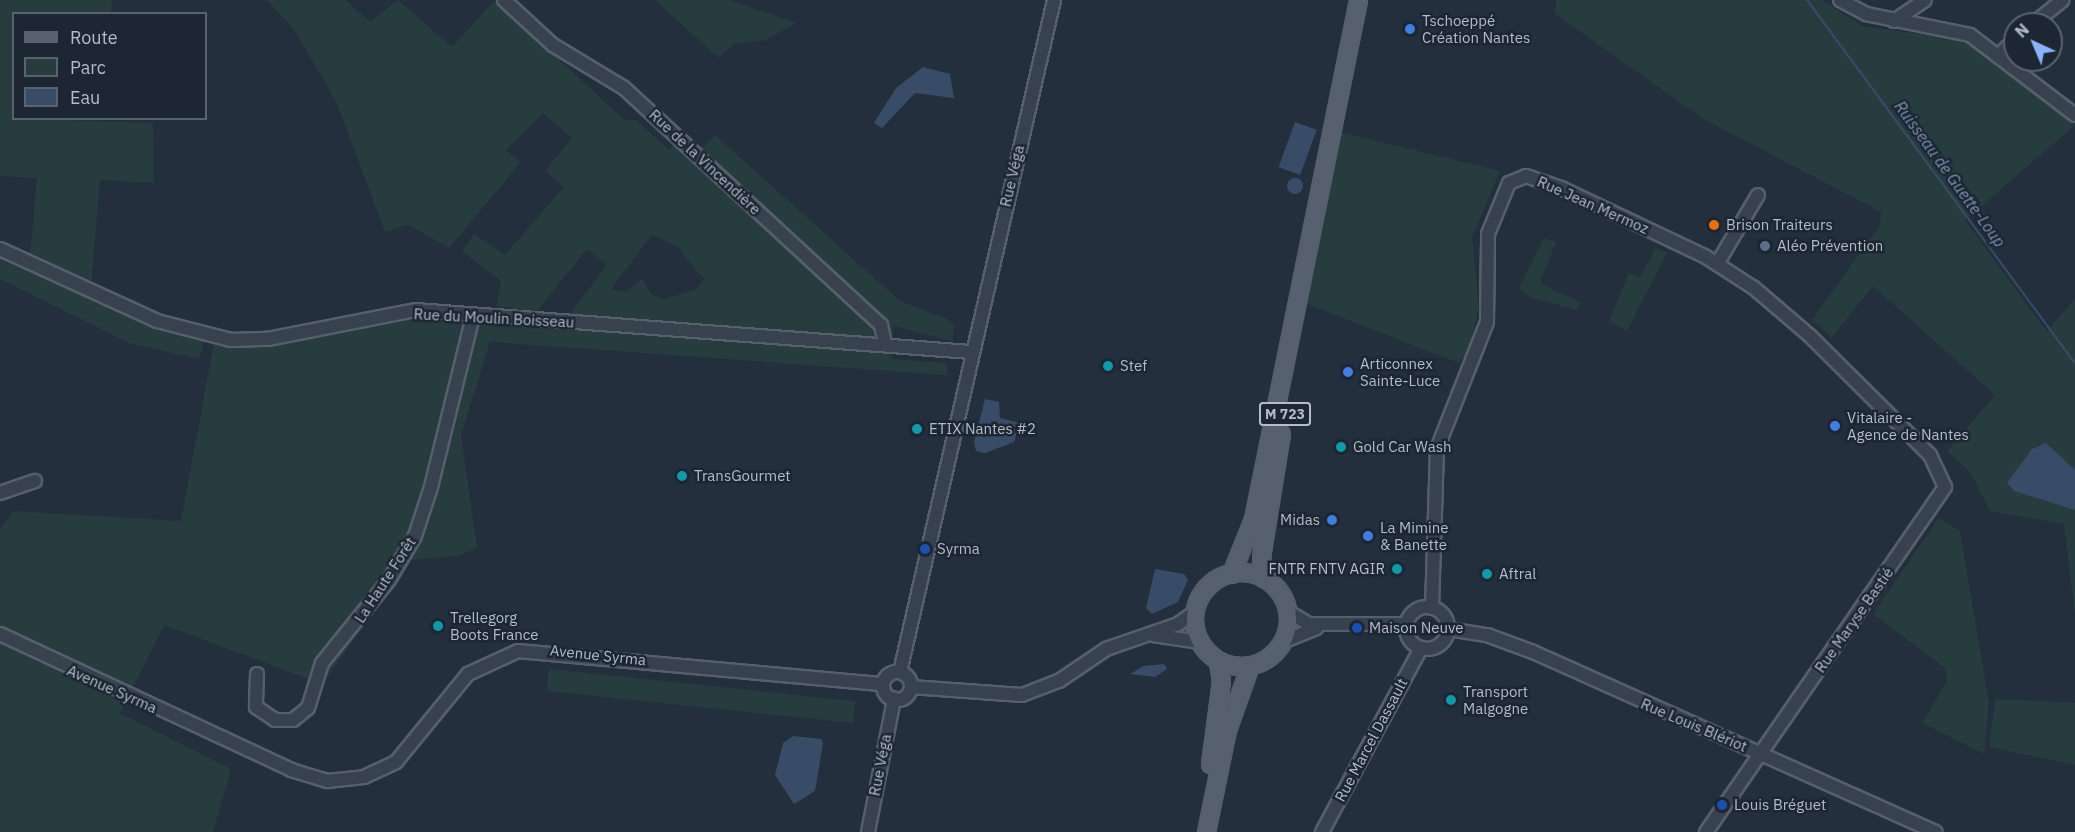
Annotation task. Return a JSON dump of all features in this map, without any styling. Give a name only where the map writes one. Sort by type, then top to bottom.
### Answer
[{"type":"main road","name":"M 723","points":[[1231,574],[1253,519],[1358,0]]},
{"type":"main road","name":"M 723","points":[[1263,578],[1261,556],[1308,250]]},
{"type":"main road","points":[[1231,574],[1263,578],[1287,611],[1282,642],[1269,657],[1250,665],[1218,661],[1200,642],[1195,612],[1209,585],[1231,574]]},
{"type":"main road","points":[[1199,832],[1218,714],[1218,661]]},
{"type":"main road","points":[[1206,832],[1227,730],[1250,665]]},
{"type":"street","name":"Rue de la Vincendière","points":[[504,0],[553,45],[624,88],[881,325],[885,344]]},
{"type":"street","name":"Rue Véga","points":[[900,672],[970,356],[1054,0]]},
{"type":"street","points":[[1840,0],[1894,21],[1960,32],[2000,54],[2075,115]]},
{"type":"street","points":[[1894,21],[1925,0]]},
{"type":"street","points":[[2048,12],[2063,0]]},
{"type":"street","points":[[2000,54],[2003,51]]},
{"type":"street","name":"Rue Jean Mermoz","points":[[1432,608],[1437,449],[1487,322],[1488,234],[1509,183],[1526,176],[1563,189],[1717,264],[1810,336],[1930,455],[1945,486]]},
{"type":"street","points":[[1717,264],[1758,195]]},
{"type":"street","name":"Rue du Moulin Boisseau","points":[[0,249],[157,321],[202,335],[268,339],[416,310],[885,344],[970,356]]},
{"type":"street","name":"La Haute Forêt","points":[[256,674],[256,707],[274,720],[293,720],[308,708],[322,663],[389,580],[415,536],[431,487],[473,315]]},
{"type":"street","points":[[0,493],[35,481]]},
{"type":"street","name":"Rue Maryse Bastié","points":[[1706,832],[1945,486]]},
{"type":"street","points":[[1432,608],[1445,618],[1448,629],[1439,645],[1421,648],[1411,641],[1407,624],[1416,610],[1432,608]]},
{"type":"street","points":[[1287,611],[1303,623],[1407,624]]},
{"type":"street","points":[[911,687],[903,698],[894,699],[883,684],[888,676],[900,672],[911,687],[1022,695],[1143,634],[1195,612]]},
{"type":"street","points":[[1282,642],[1332,625]]},
{"type":"street","name":"Rue Louis Blériot","points":[[1448,629],[1487,635],[1533,652],[1936,832]]},
{"type":"street","name":"Avenue Syrma","points":[[0,634],[280,766],[327,781],[364,777],[396,762],[468,674],[518,651],[883,684]]},
{"type":"street","points":[[1143,634],[1200,642]]},
{"type":"street","name":"Rue Marcel Dassault","points":[[1322,832],[1421,648]]},
{"type":"street","name":"Rue Véga","points":[[868,832],[894,699]]},
{"type":"green space","points":[[0,0],[112,0],[111,12],[12,12],[12,120],[153,123],[154,183],[100,180],[91,286],[30,254],[37,178],[0,176]]},
{"type":"green space","points":[[267,0],[346,0],[370,22],[398,0],[452,47],[495,0],[624,120],[636,120],[669,150],[683,136],[700,151],[715,135],[900,301],[947,319],[955,326],[952,341],[894,326],[891,351],[892,359],[947,363],[947,375],[490,342],[461,435],[477,548],[458,556],[411,560],[322,684],[164,625],[120,713],[231,769],[213,832],[0,832],[0,529],[13,511],[181,521],[214,342],[281,345],[410,320],[560,327],[607,265],[587,249],[536,312],[496,306],[501,281],[462,251],[474,234],[505,255],[564,187],[545,171],[572,138],[543,113],[506,150],[521,162],[449,248],[409,225],[385,232],[336,101],[293,28]],"holes":[[[652,235],[677,247],[704,279],[697,289],[664,299],[651,294],[642,278],[626,292],[611,289]]]},
{"type":"green space","points":[[655,0],[729,0],[796,23],[766,40],[733,44],[719,58]]},
{"type":"green space","points":[[1557,0],[1822,0],[1862,26],[1957,39],[1982,48],[2003,65],[2003,72],[2011,72],[2075,125],[1965,220],[2047,332],[2075,298],[2075,470],[2047,444],[2039,445],[2014,491],[2075,510],[2075,615],[2064,524],[1990,511],[1970,472],[1947,451],[1995,395],[1873,286],[1832,337],[1812,320],[1880,225],[1881,212],[1702,118],[1554,13]]},
{"type":"green space","points":[[1341,132],[1500,171],[1472,237],[1479,308],[1469,349],[1459,363],[1307,304]]},
{"type":"green space","points":[[1544,238],[1556,242],[1540,283],[1581,303],[1576,310],[1530,297],[1519,288]]},
{"type":"green space","points":[[1656,247],[1667,253],[1627,331],[1609,321],[1629,273],[1640,277]]},
{"type":"green space","points":[[0,256],[154,329],[204,341],[199,359],[129,343],[0,279]]},
{"type":"green space","points":[[1939,518],[1960,531],[1989,702],[1984,754],[1922,723],[1947,681],[1945,668],[1873,614]]},
{"type":"green space","points":[[549,669],[855,701],[853,723],[547,691]]},
{"type":"green space","points":[[1995,699],[2075,703],[2075,765],[1989,747]]},
{"type":"water","points":[[923,67],[950,74],[954,98],[915,93],[882,128],[874,123],[896,88]]},
{"type":"water","points":[[1295,122],[1317,130],[1300,175],[1279,167]]},
{"type":"water","points":[[1295,178],[1303,186],[1295,194],[1287,186]]},
{"type":"water","points":[[985,399],[999,402],[1000,418],[1020,423],[1014,442],[985,453],[976,451],[974,442]]},
{"type":"water","points":[[2046,443],[2075,470],[2075,510],[2014,491],[2007,483],[2032,449]]},
{"type":"water","points":[[1155,569],[1184,574],[1188,580],[1178,602],[1152,614],[1146,608]]},
{"type":"water","points":[[1164,664],[1167,669],[1155,677],[1130,674],[1144,666]]},
{"type":"water","points":[[793,736],[821,739],[823,743],[815,791],[794,804],[775,775],[783,743]]},
{"type":"waterway","name":"Ruisseau de Guette-Loup","points":[[1807,0],[2075,363]]},
{"type":"place","name":"Tschoeppé Création Nantes","points":[[1410,29]]},
{"type":"place","name":"Brison Traiteurs","points":[[1714,225]]},
{"type":"place","name":"Aléo Prévention","points":[[1765,246]]},
{"type":"place","name":"Stef","points":[[1108,366]]},
{"type":"place","name":"Articonnex Sainte-Luce","points":[[1348,372]]},
{"type":"place","name":"Vitalaire - Agence de Nantes","points":[[1835,426]]},
{"type":"place","name":"ETIX Nantes #2","points":[[917,429]]},
{"type":"place","name":"Gold Car Wash","points":[[1341,447]]},
{"type":"place","name":"TransGourmet","points":[[682,476]]},
{"type":"place","name":"Midas","points":[[1332,520]]},
{"type":"place","name":"La Mimine & Banette","points":[[1368,536]]},
{"type":"place","name":"Syrma","points":[[925,549]]},
{"type":"place","name":"FNTR FNTV AGIR","points":[[1397,569]]},
{"type":"place","name":"Aftral","points":[[1487,574]]},
{"type":"place","name":"Trellegorg Boots France","points":[[438,626]]},
{"type":"place","name":"Maison Neuve","points":[[1357,628]]},
{"type":"place","name":"Transport Malgogne","points":[[1451,700]]},
{"type":"place","name":"Louis Bréguet","points":[[1722,805]]}]
